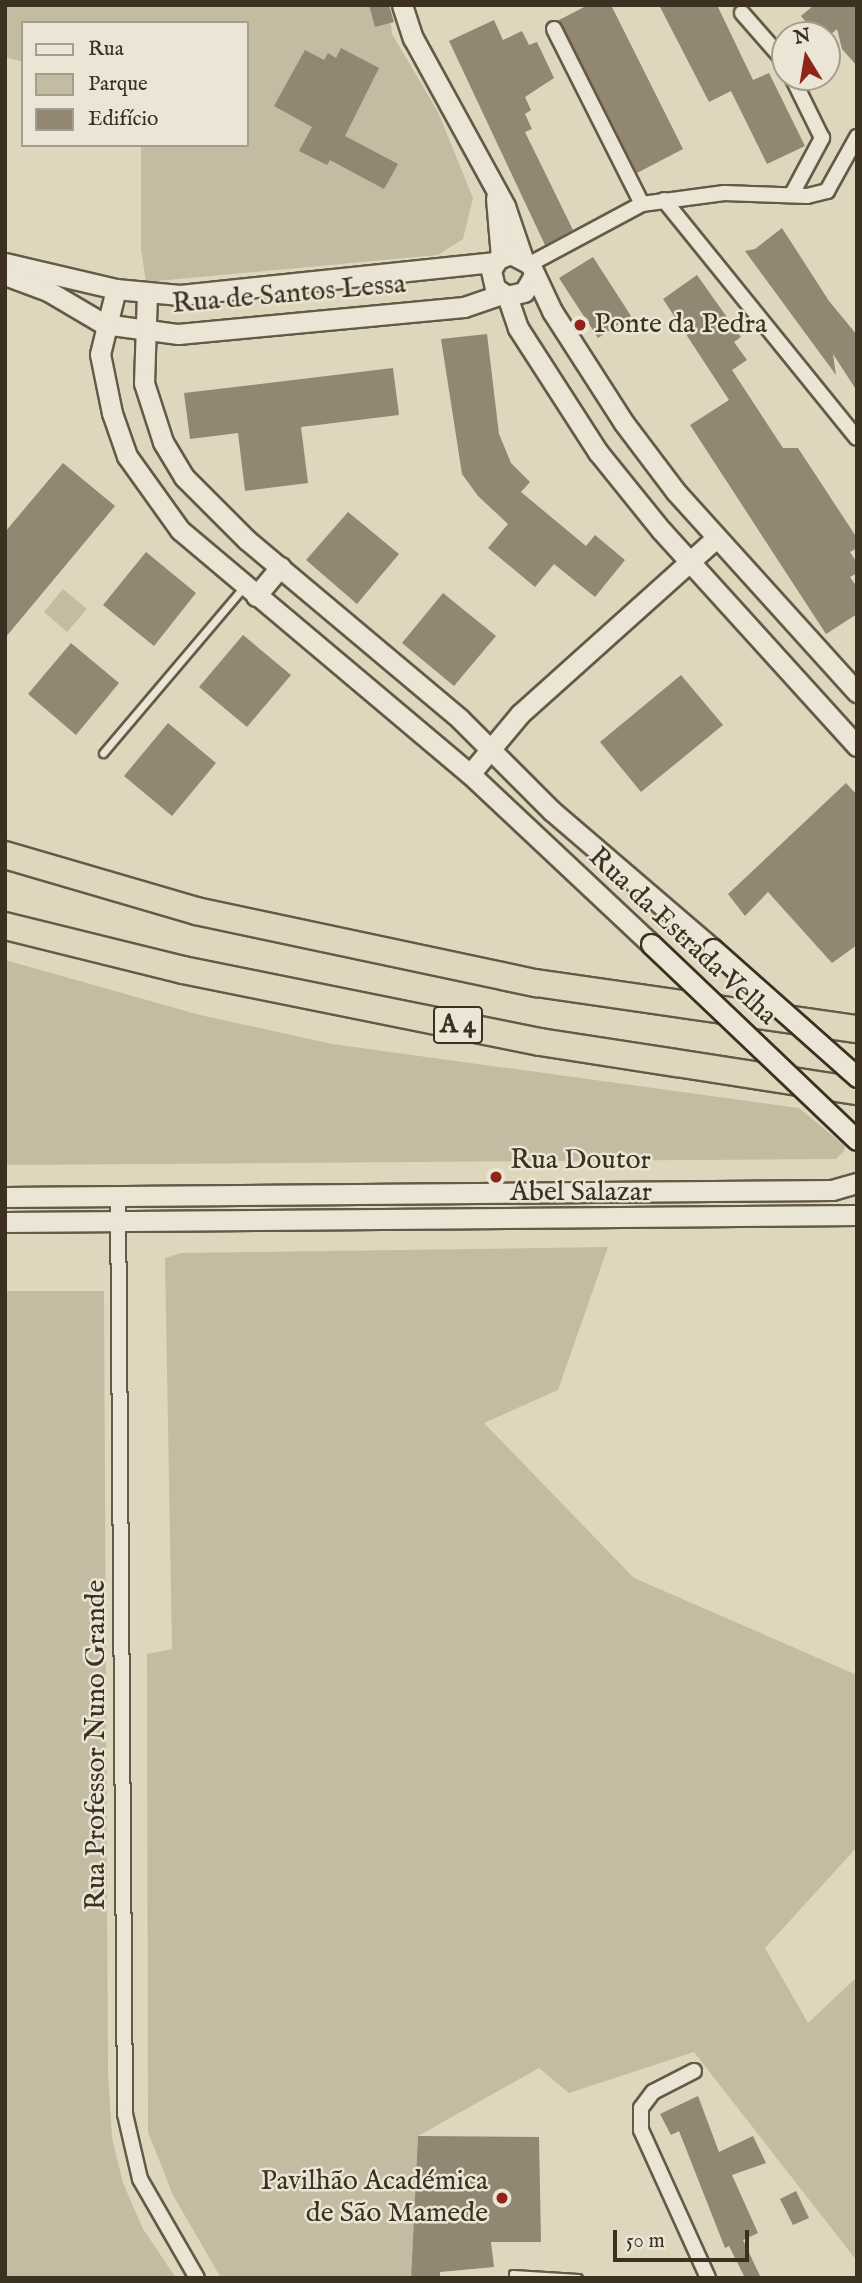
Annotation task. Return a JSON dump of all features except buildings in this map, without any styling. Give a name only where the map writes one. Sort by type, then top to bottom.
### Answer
[{"type":"highway","name":"A 4","points":[[5,855],[196,911],[523,981],[857,1029]]},
{"type":"highway","name":"A 4","points":[[5,926],[183,970],[540,1042],[857,1091]]},
{"type":"street","points":[[402,5],[413,38],[496,197],[505,206],[528,266],[624,423],[716,537],[857,692]]},
{"type":"street","points":[[742,13],[771,46]]},
{"type":"street","points":[[554,29],[642,204]]},
{"type":"street","points":[[792,194],[822,138],[799,91]]},
{"type":"street","points":[[528,266],[642,204],[724,193],[792,194],[827,191],[857,137]]},
{"type":"street","points":[[496,197],[498,259],[491,280],[505,295],[518,328],[598,452],[689,561],[857,746]]},
{"type":"street","points":[[664,200],[857,438]]},
{"type":"street","name":"Rua de Santos Lessa","points":[[5,263],[116,289],[147,293],[217,294],[498,259],[528,266],[524,292],[505,295],[487,303],[229,332],[146,333],[104,324],[48,290],[5,275]]},
{"type":"street","name":"Rua da Estrada Velha","points":[[116,289],[104,324],[100,354],[111,413],[127,456],[180,530],[250,592],[470,774],[857,1140]]},
{"type":"street","name":"Rua da Estrada Velha","points":[[147,293],[144,383],[163,442],[184,477],[209,505],[491,748],[552,811],[857,1077]]},
{"type":"street","points":[[470,774],[520,714],[716,537]]},
{"type":"street","points":[[250,592],[281,567]]},
{"type":"street","points":[[5,1197],[832,1190],[857,1183]]},
{"type":"street","name":"Rua Professor Nuno Grande","points":[[118,1196],[125,2114],[140,2179],[197,2278]]},
{"type":"street","points":[[5,1222],[857,1215]]},
{"type":"street","points":[[694,2071],[653,2092],[641,2108],[641,2130],[708,2278]]},
{"type":"lane","points":[[103,753],[250,592]]},
{"type":"lane","points":[[513,2278],[513,2274],[578,2278]]},
{"type":"green space","points":[[5,5],[389,5],[392,34],[438,112],[473,198],[463,239],[438,255],[146,282],[141,249],[141,147],[248,147],[248,21],[21,21],[21,61],[5,57]]},
{"type":"green space","points":[[63,589],[87,609],[67,632],[44,612]]},
{"type":"green space","points":[[5,960],[200,1015],[332,1044],[799,1108],[845,1146],[844,1151],[836,1159],[5,1165]]},
{"type":"green space","points":[[608,1247],[558,1390],[484,1423],[634,1578],[857,1675],[857,1847],[765,1948],[808,2023],[857,1977],[857,2261],[694,2052],[569,2093],[539,2068],[418,2136],[411,2278],[221,2278],[173,2195],[148,2132],[147,1654],[172,1649],[165,1258],[181,1253]]},
{"type":"green space","points":[[5,1291],[104,1291],[108,2073],[112,2138],[123,2183],[143,2229],[176,2278],[5,2278]]},
{"type":"place","name":"Ponte da Pedra","points":[[580,325]]},
{"type":"place","name":"Rua Doutor Abel Salazar","points":[[496,1177]]},
{"type":"place","name":"Pavilhão Académica de São Mamede","points":[[502,2198]]}]
